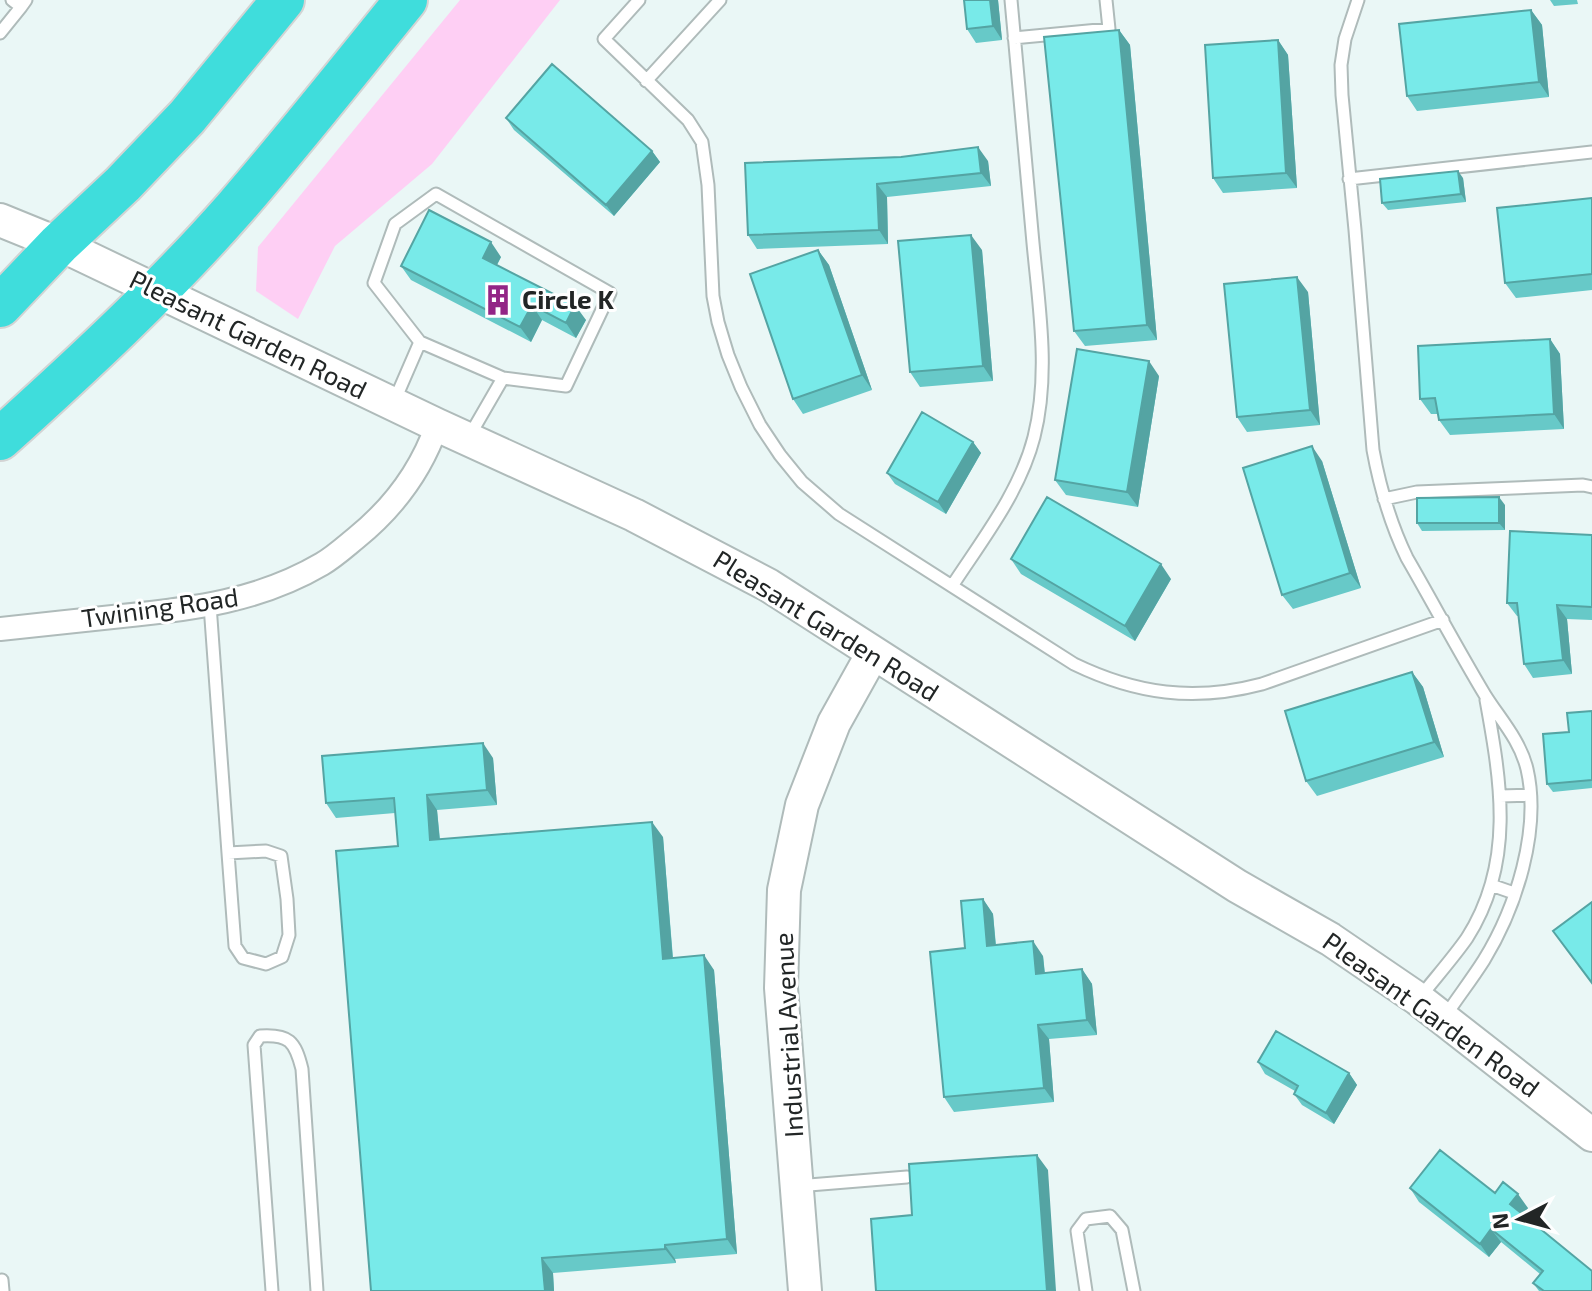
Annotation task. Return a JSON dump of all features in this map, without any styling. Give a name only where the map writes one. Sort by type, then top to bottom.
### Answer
[{"type":"highway","points":[[0,306],[187,117],[283,0]]},
{"type":"highway","points":[[0,439],[157,291],[237,206],[406,0]]},
{"type":"main road","name":"Pleasant Garden Road","points":[[0,220],[59,244],[437,425],[634,515],[768,585],[1237,886],[1330,939],[1418,999],[1592,1135]]},
{"type":"main road","name":"Industrial Avenue","points":[[805,1291],[781,988],[784,890],[802,805],[834,723],[873,653]]},
{"type":"street","name":"Twining Road","points":[[0,629],[188,609],[235,600],[287,583],[325,563],[376,522],[408,484],[428,451],[437,425]]},
{"type":"lane","points":[[639,0],[604,39],[688,120],[702,142],[708,185],[713,296],[718,322],[741,387],[760,425],[802,482],[839,514],[1074,664],[1128,686],[1158,692],[1208,694],[1249,687],[1443,620]]},
{"type":"lane","points":[[646,81],[720,0]]},
{"type":"lane","points":[[952,586],[1005,503],[1022,470],[1034,439],[1041,403],[1038,299],[1011,0]]},
{"type":"lane","points":[[1014,38],[1109,29],[1106,0]]},
{"type":"lane","points":[[1358,0],[1345,39],[1341,65],[1373,450],[1396,536],[1486,696],[1518,743],[1527,768],[1530,795],[1527,853],[1502,925],[1484,959],[1443,1019]]},
{"type":"lane","points":[[0,33],[20,2]]},
{"type":"lane","points":[[1349,179],[1592,152]]},
{"type":"lane","points":[[436,194],[610,293],[566,386],[503,378],[420,342],[374,283],[395,224],[436,194]]},
{"type":"lane","points":[[393,404],[420,342]]},
{"type":"lane","points":[[468,439],[503,378]]},
{"type":"lane","points":[[1384,499],[1417,492],[1592,487]]},
{"type":"lane","points":[[210,605],[228,853],[235,946],[243,958],[266,964],[282,957],[289,935],[281,856],[266,851],[228,853]]},
{"type":"lane","points":[[1418,999],[1466,939],[1478,918],[1497,859],[1501,827],[1500,796],[1486,696]]},
{"type":"lane","points":[[1500,796],[1530,795]]},
{"type":"lane","points":[[1491,885],[1514,893]]},
{"type":"lane","points":[[272,1291],[254,1045],[260,1036],[272,1035],[287,1039],[297,1049],[302,1069],[317,1291]]},
{"type":"lane","points":[[797,1186],[907,1177]]},
{"type":"lane","points":[[1086,1291],[1077,1231],[1086,1219],[1110,1216],[1122,1230],[1134,1291]]},
{"type":"shaded area","points":[[460,0],[560,0],[432,164],[335,246],[298,319],[256,291],[258,247]]},
{"type":"building","points":[[964,0],[990,0],[993,26],[967,29]]},
{"type":"building","points":[[1531,10],[1539,82],[1407,96],[1399,24]]},
{"type":"building","points":[[1119,30],[1147,325],[1074,331],[1044,37]]},
{"type":"building","points":[[1278,40],[1286,173],[1213,178],[1205,45]]},
{"type":"building","points":[[552,64],[652,151],[606,205],[506,118]]},
{"type":"building","points":[[978,147],[981,173],[877,184],[879,230],[748,235],[745,163],[901,157]]},
{"type":"building","points":[[1458,171],[1461,194],[1382,203],[1380,179]]},
{"type":"building","points":[[1592,198],[1592,274],[1505,283],[1497,208]]},
{"type":"building","name":"Circle K","points":[[429,210],[491,242],[483,258],[575,305],[566,323],[532,305],[520,327],[401,266]]},
{"type":"building","points":[[971,235],[983,366],[910,372],[898,241]]},
{"type":"building","points":[[818,250],[862,375],[793,399],[750,274]]},
{"type":"building","points":[[1297,277],[1310,410],[1237,417],[1224,284]]},
{"type":"building","points":[[1550,339],[1554,414],[1439,420],[1435,398],[1420,399],[1418,346]]},
{"type":"building","points":[[1077,349],[1149,361],[1127,492],[1055,480]]},
{"type":"building","points":[[922,412],[973,442],[938,502],[887,473]]},
{"type":"building","points":[[1312,446],[1350,573],[1282,595],[1243,468]]},
{"type":"building","points":[[1047,497],[1161,564],[1125,626],[1011,559]]},
{"type":"building","points":[[1499,497],[1499,523],[1417,523],[1417,498]]},
{"type":"building","points":[[1510,531],[1592,535],[1592,607],[1557,605],[1563,660],[1524,664],[1517,603],[1507,603]]},
{"type":"building","points":[[1412,672],[1434,742],[1306,781],[1285,711]]},
{"type":"building","points":[[1592,711],[1592,780],[1547,784],[1543,734],[1569,732],[1567,713]]},
{"type":"building","points":[[483,743],[487,790],[427,795],[430,840],[652,822],[663,959],[704,955],[727,1239],[665,1245],[665,1249],[542,1258],[545,1291],[371,1291],[336,851],[398,846],[394,798],[326,803],[322,756]]},
{"type":"building","points":[[983,899],[987,946],[1033,941],[1036,974],[1082,969],[1087,1020],[1038,1025],[1044,1088],[944,1097],[930,952],[965,948],[961,901]]},
{"type":"building","points":[[1592,902],[1592,983],[1553,931]]},
{"type":"building","points":[[1276,1031],[1349,1073],[1326,1113],[1294,1094],[1298,1086],[1258,1062]]},
{"type":"building","points":[[1440,1150],[1495,1193],[1503,1182],[1518,1194],[1510,1204],[1592,1271],[1592,1291],[1544,1291],[1533,1283],[1543,1271],[1491,1229],[1480,1244],[1410,1188]]},
{"type":"building","points":[[1037,1155],[1047,1291],[876,1291],[871,1219],[912,1215],[909,1164]]},
{"type":"place","name":"Circle K","points":[[498,300]]}]
